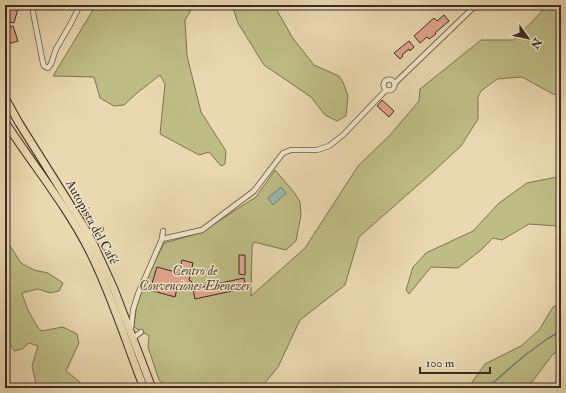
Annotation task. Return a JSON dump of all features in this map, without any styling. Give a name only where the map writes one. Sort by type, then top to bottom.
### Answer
[{"type":"highway","name":"Autopista del Café","points":[[5,98],[19,124],[87,232],[112,282],[152,388]]},
{"type":"highway","name":"Autopista del Café","points":[[5,122],[54,192],[90,251],[111,299],[144,388]]},
{"type":"street","points":[[5,12],[6,5]]},
{"type":"street","points":[[34,5],[33,12],[42,63],[48,68],[51,64],[56,49],[64,37],[80,5]]},
{"type":"street","points":[[162,239],[202,230],[254,191],[283,153],[291,150],[317,150],[329,146],[343,135],[386,90],[393,90],[395,83],[476,5]]},
{"type":"street","points":[[386,90],[384,85],[386,81],[390,80],[395,83]]},
{"type":"street","points":[[87,232],[101,229]]},
{"type":"street","points":[[141,332],[132,335],[133,310],[138,294],[162,239],[163,231]]},
{"type":"green space","points":[[96,5],[194,5],[185,20],[187,56],[201,112],[226,151],[225,164],[221,166],[209,152],[199,155],[160,134],[165,84],[160,75],[124,105],[114,106],[100,98],[94,77],[53,76]]},
{"type":"green space","points":[[232,5],[274,5],[292,37],[314,65],[339,76],[343,82],[348,96],[346,116],[337,121],[325,115],[311,97],[264,65],[238,23]]},
{"type":"green space","name":"Centro de Convenciones Ebenezer","points":[[548,5],[561,5],[561,96],[553,94],[522,77],[497,79],[481,91],[478,97],[478,119],[461,146],[359,237],[345,285],[300,320],[278,367],[261,388],[166,388],[159,380],[148,347],[149,336],[134,327],[137,302],[164,243],[200,233],[256,197],[275,170],[294,192],[300,202],[301,215],[296,241],[286,250],[254,242],[252,247],[251,296],[305,248],[358,166],[390,135],[419,101],[420,89],[481,40],[514,40]]},
{"type":"green space","points":[[557,177],[561,178],[561,229],[557,226],[529,224],[502,240],[493,238],[481,250],[458,268],[431,267],[409,294],[406,290],[413,267],[426,253],[473,231],[499,203],[527,183]]},
{"type":"green space","points":[[5,238],[21,263],[34,270],[48,273],[63,283],[59,291],[50,293],[38,289],[22,293],[30,313],[41,331],[63,327],[77,334],[79,343],[66,371],[79,381],[83,388],[37,388],[32,366],[38,346],[29,343],[22,349],[14,351],[10,344],[5,310]]},
{"type":"green space","points":[[561,303],[561,350],[553,354],[532,382],[524,388],[468,388],[485,364],[521,346],[539,330],[553,307]]},
{"type":"shaded area","points":[[281,187],[286,193],[273,205],[268,198]]},
{"type":"building","points":[[10,5],[19,5],[14,23],[6,21]]},
{"type":"building","points":[[444,15],[449,21],[435,33],[436,34],[429,39],[427,37],[420,43],[414,36],[434,18],[437,21]]},
{"type":"building","points":[[13,26],[18,41],[5,45],[5,28]]},
{"type":"building","points":[[409,41],[414,47],[402,55],[403,56],[400,59],[394,53]]},
{"type":"building","points":[[382,100],[394,111],[389,117],[377,106]]},
{"type":"building","points":[[239,255],[245,255],[245,275],[239,274]]},
{"type":"building","points":[[182,260],[193,263],[189,280],[192,282],[192,287],[189,290],[186,290],[178,284],[175,297],[150,290],[157,267],[179,273]]},
{"type":"building","points":[[244,278],[246,288],[195,299],[193,289]]},
{"type":"waterway","points":[[487,388],[524,356],[547,339],[561,331]]}]
